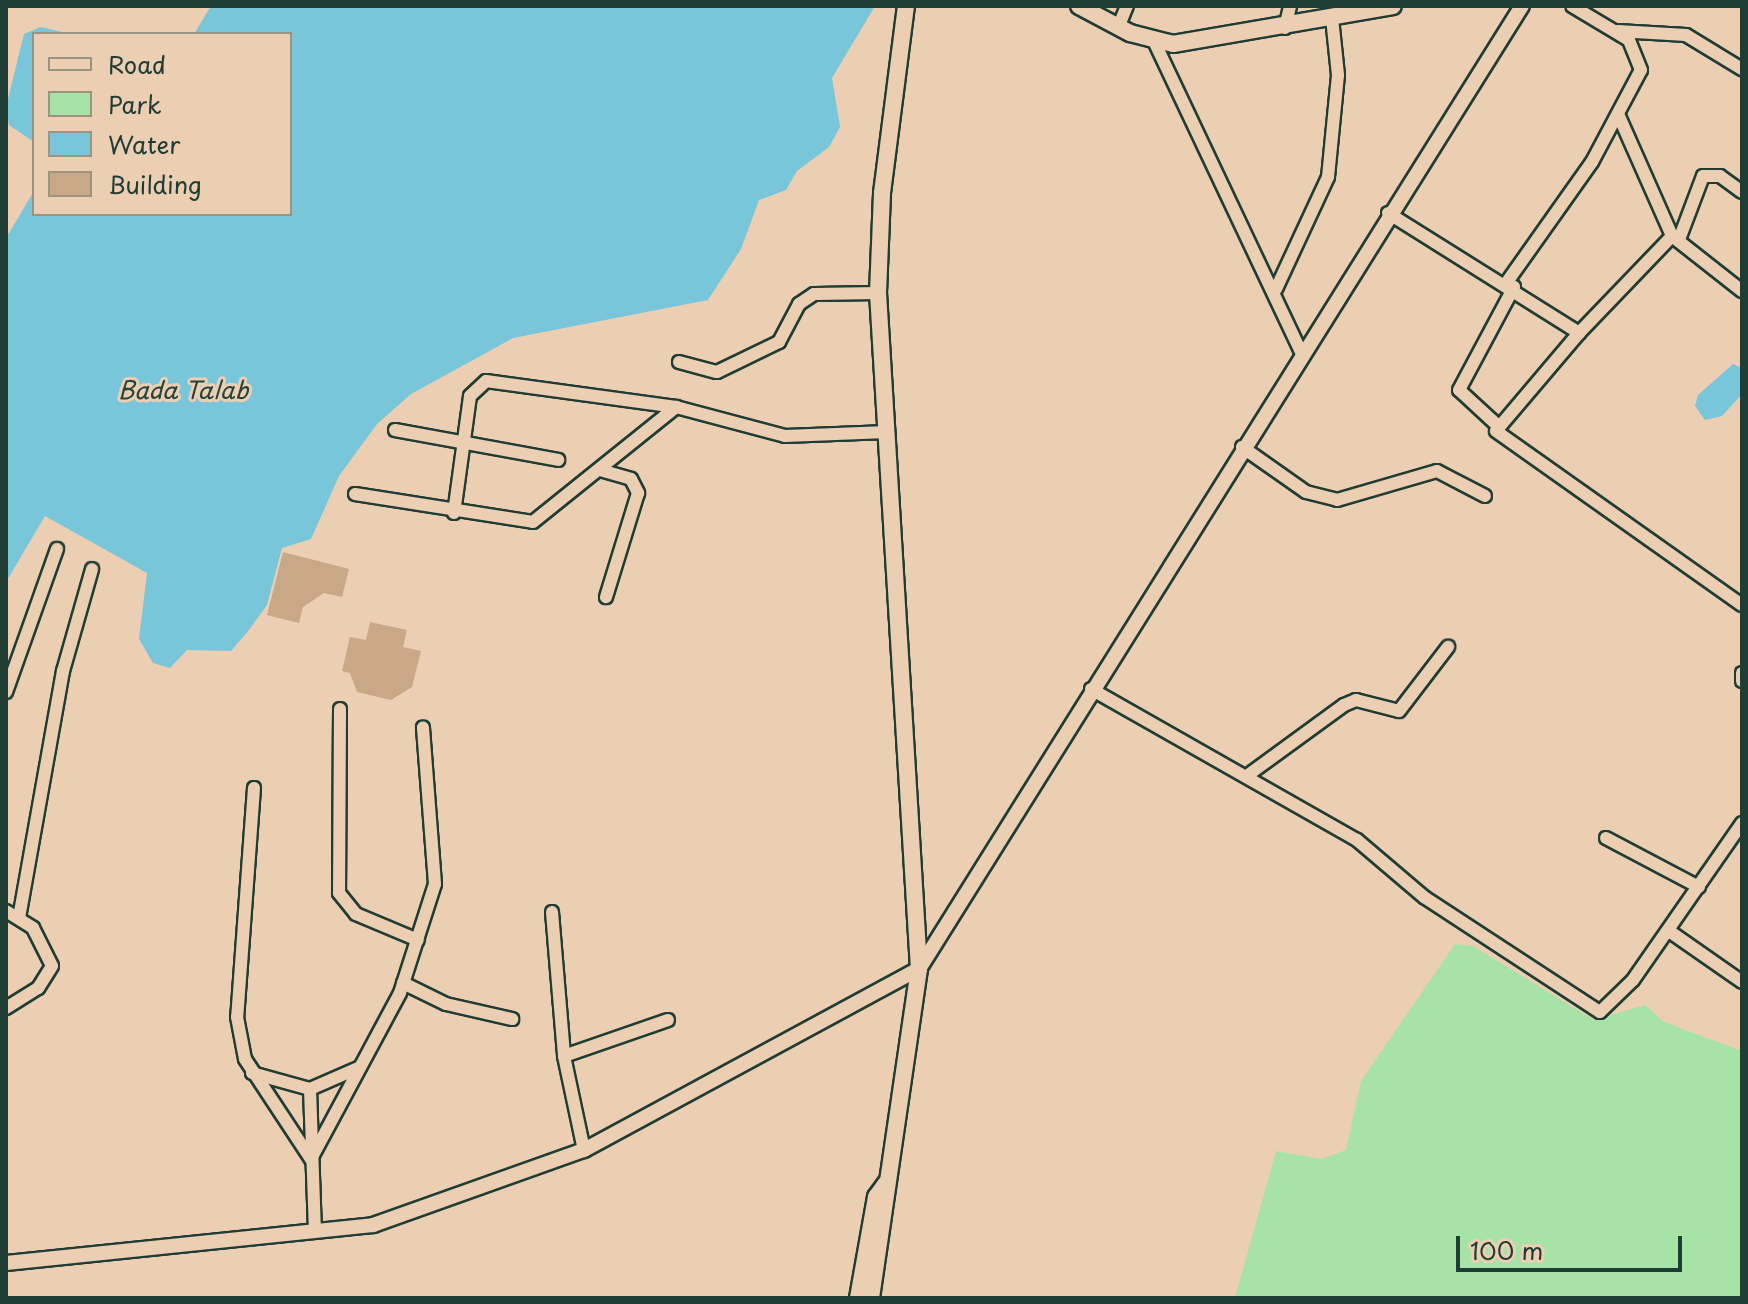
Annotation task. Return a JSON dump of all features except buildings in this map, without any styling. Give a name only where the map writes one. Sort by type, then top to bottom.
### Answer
[{"type":"main road","points":[[871,1298],[919,969],[878,293],[882,193],[906,6]]},
{"type":"main road","points":[[1079,6],[1118,28],[1154,41],[1221,41],[1343,13],[1393,6]]},
{"type":"main road","points":[[858,1298],[876,1197],[886,1183]]},
{"type":"street","points":[[1118,28],[1127,6]]},
{"type":"street","points":[[1285,28],[1290,6]]},
{"type":"street","points":[[6,1263],[373,1225],[584,1150],[919,969],[1388,213],[1522,6]]},
{"type":"street","points":[[1496,424],[1459,390],[1511,284],[1618,114],[1641,59],[1618,31],[1572,6]]},
{"type":"street","points":[[1276,289],[1328,177],[1343,13]]},
{"type":"street","points":[[1618,31],[1686,35],[1742,69]]},
{"type":"street","points":[[1154,41],[1170,87],[1276,289],[1301,352]]},
{"type":"street","points":[[1618,114],[1676,236],[1742,291]]},
{"type":"street","points":[[1742,192],[1720,176],[1703,176],[1676,236],[1579,333],[1496,424],[1496,431],[1742,605]]},
{"type":"street","points":[[1388,213],[1511,284],[1579,333]]},
{"type":"street","points":[[679,362],[717,372],[779,342],[799,304],[814,294],[878,293]]},
{"type":"street","points":[[454,513],[470,396],[486,381],[676,407],[785,436],[887,432]]},
{"type":"street","points":[[355,494],[454,513],[533,522],[676,407]]},
{"type":"street","points":[[395,430],[558,460]]},
{"type":"street","points":[[1242,447],[1306,492],[1337,500],[1437,471],[1485,496]]},
{"type":"street","points":[[600,470],[631,479],[638,493],[606,597]]},
{"type":"street","points":[[6,692],[57,549]]},
{"type":"street","points":[[19,918],[63,671],[92,569]]},
{"type":"street","points":[[1248,775],[1344,705],[1356,700],[1399,711],[1448,647]]},
{"type":"street","points":[[1742,673],[1742,681]]},
{"type":"street","points":[[1091,689],[1248,775],[1357,840],[1424,897],[1600,1012],[1669,931],[1742,823]]},
{"type":"street","points":[[340,709],[339,893],[356,914],[418,940]]},
{"type":"street","points":[[311,1159],[403,983],[435,884],[423,727]]},
{"type":"street","points":[[254,788],[237,1017],[252,1073],[311,1159]]},
{"type":"street","points":[[1606,838],[1699,887]]},
{"type":"street","points":[[6,911],[33,928],[52,966],[38,988],[6,1008]]},
{"type":"street","points":[[552,912],[564,1056],[584,1150]]},
{"type":"street","points":[[1669,931],[1742,982]]},
{"type":"street","points":[[403,983],[446,1004],[512,1019]]},
{"type":"street","points":[[564,1056],[668,1020]]},
{"type":"street","points":[[252,1073],[310,1089],[360,1066]]},
{"type":"street","points":[[310,1089],[315,1231]]},
{"type":"green space","points":[[1455,944],[1473,946],[1594,1020],[1645,1005],[1664,1022],[1742,1051],[1742,1298],[1235,1298],[1276,1151],[1321,1159],[1346,1150],[1361,1081]]},
{"type":"water","name":"Bada Talab","points":[[211,6],[875,6],[832,78],[840,127],[829,147],[797,171],[786,190],[759,200],[741,249],[708,300],[513,338],[411,394],[377,424],[339,476],[311,539],[282,548],[267,605],[231,651],[187,650],[170,668],[153,663],[139,639],[147,573],[45,516],[6,582],[6,238],[32,194],[32,216],[292,216],[292,32],[195,32]]},
{"type":"water","points":[[41,27],[62,32],[32,32],[32,141],[9,125],[6,107],[24,34]]},
{"type":"water","points":[[1733,364],[1742,368],[1742,394],[1722,416],[1705,420],[1695,406],[1698,395]]}]
